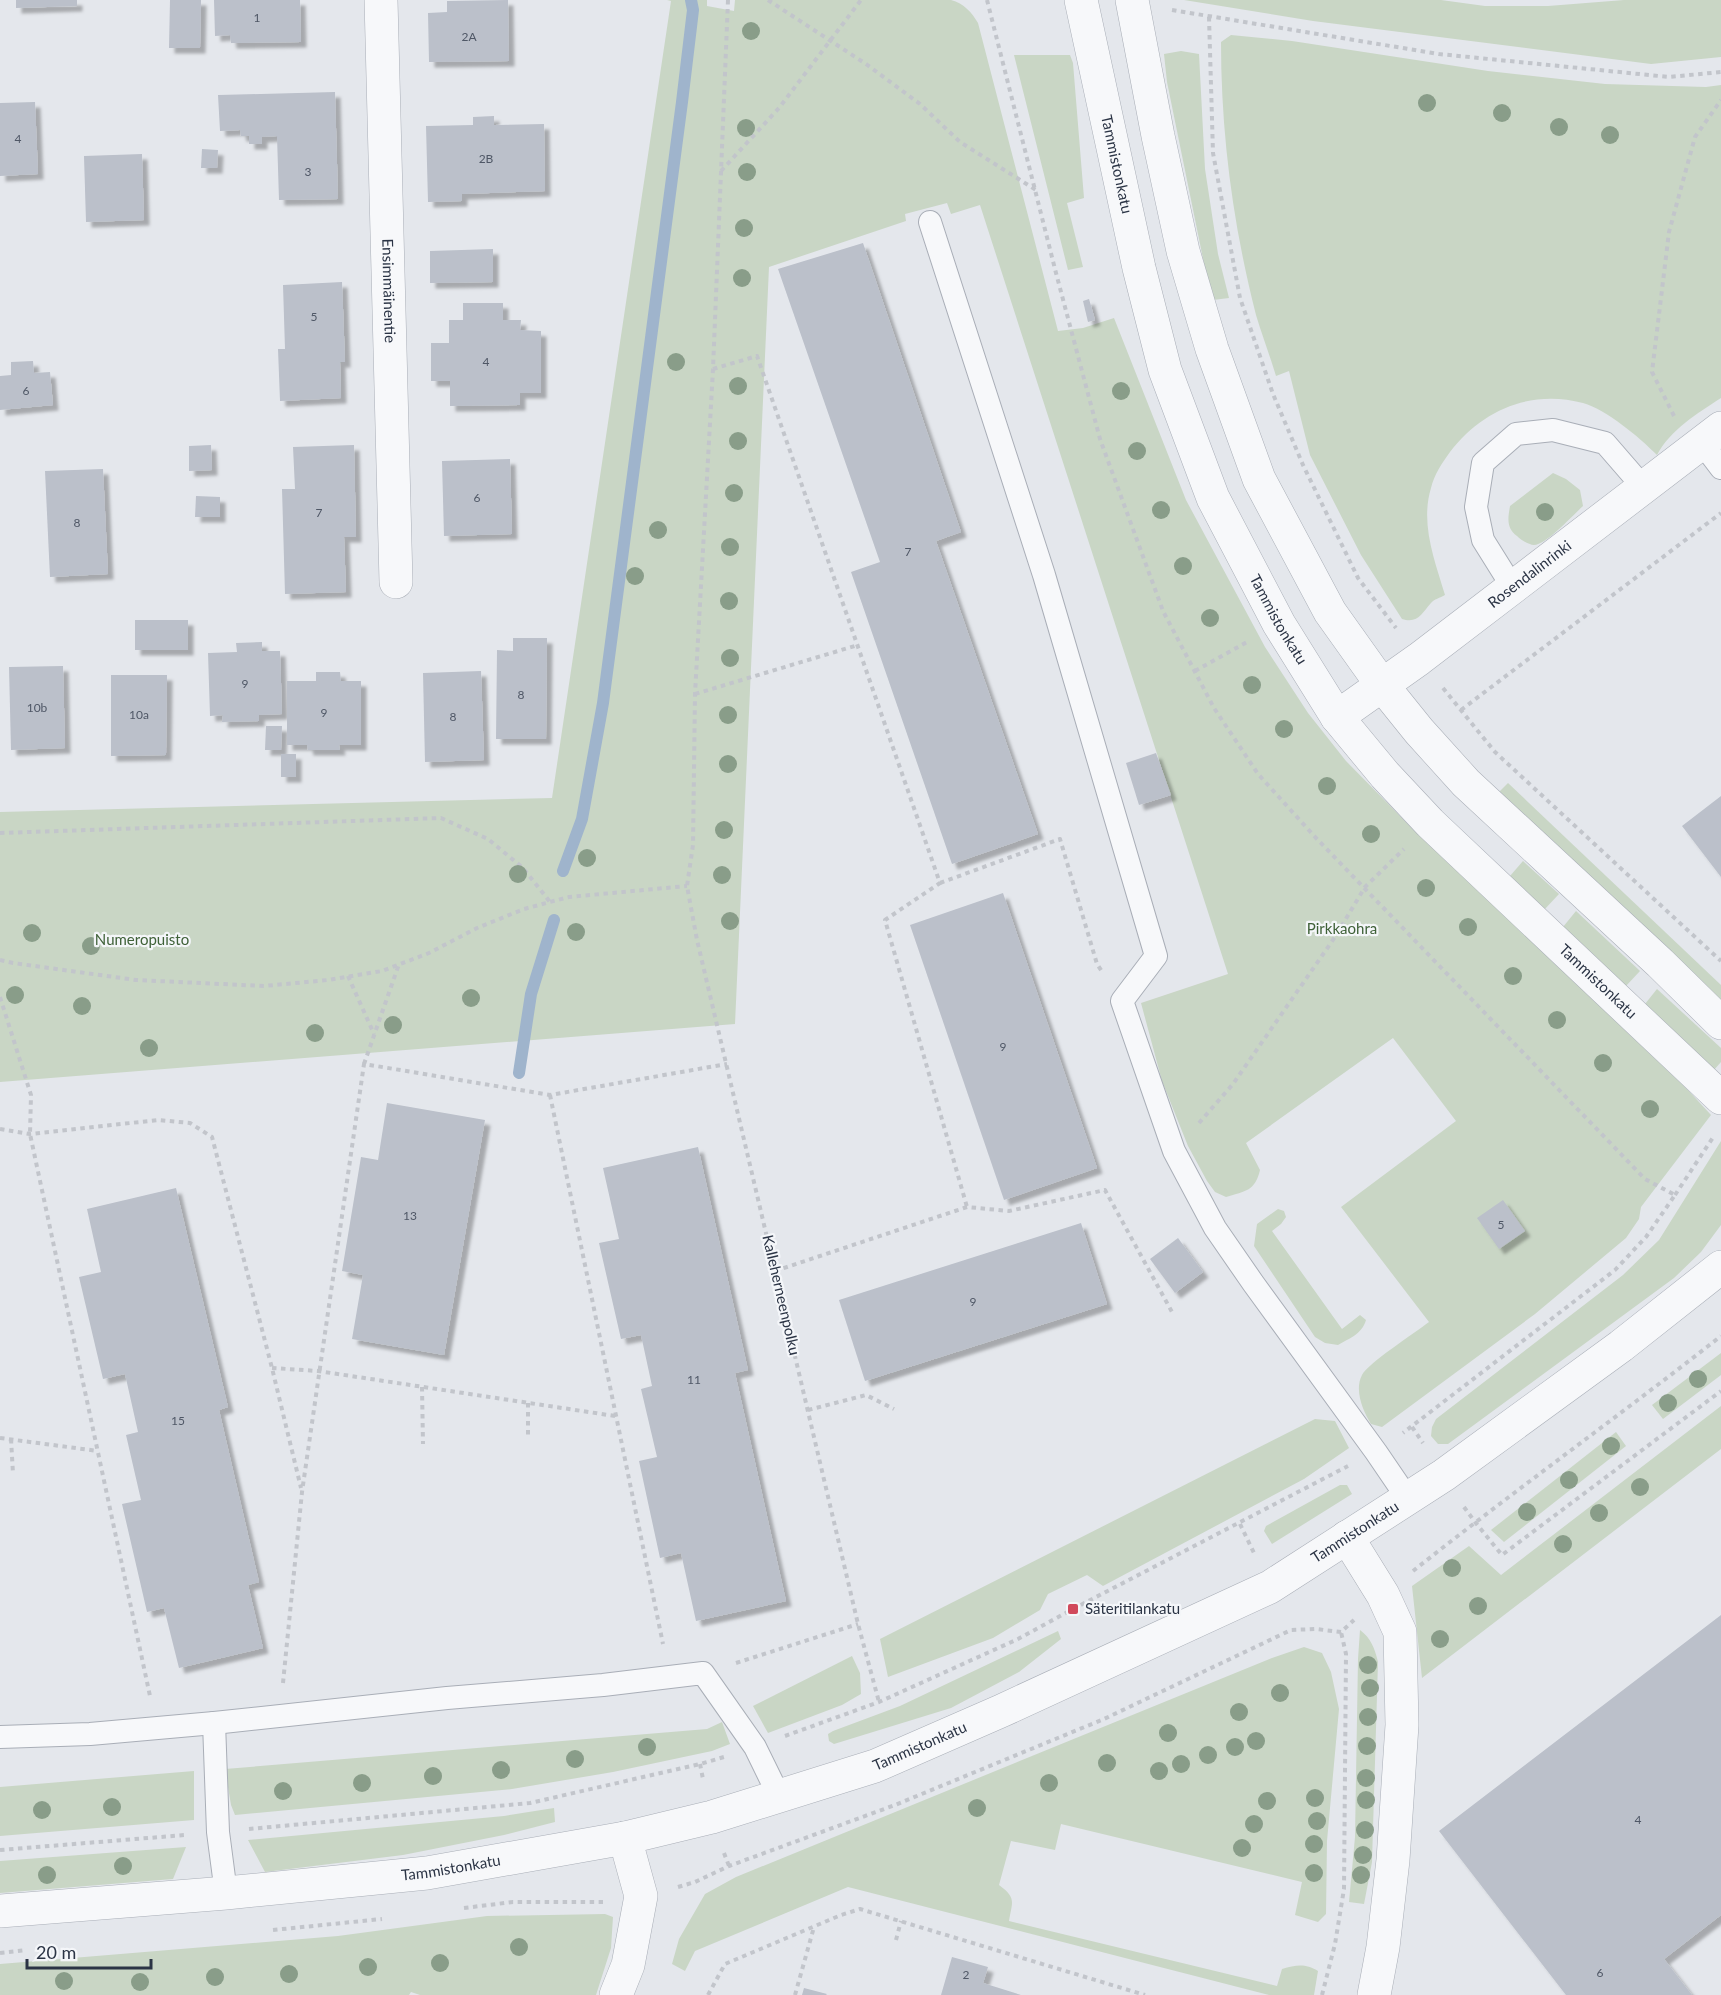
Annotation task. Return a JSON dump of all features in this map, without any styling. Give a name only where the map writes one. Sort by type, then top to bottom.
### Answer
[{"type":"street","name":"Ensimmäinentie","points":[[381,0],[396,582]]},
{"type":"street","name":"Tammistonkatu","points":[[1081,0],[1139,268],[1165,370],[1212,498],[1279,624],[1337,717],[1385,775],[1430,823],[1720,1113]]},
{"type":"street","points":[[1132,2],[1158,136],[1184,251],[1212,349],[1259,479],[1330,612],[1382,685],[1419,731],[1466,783],[1660,963],[1721,1023]]},
{"type":"street","name":"Rosendalinrinki","points":[[1337,717],[1419,659],[1644,488],[1715,446]]},
{"type":"street","name":"Tammistonkatu","points":[[0,1911],[226,1893],[427,1873],[625,1838],[712,1817],[875,1767],[1270,1587],[1408,1499],[1612,1353],[1721,1267]]},
{"type":"street","points":[[1347,1538],[1383,1594],[1400,1632],[1402,1725],[1393,1860],[1383,1947],[1374,1995]]},
{"type":"street","points":[[616,1995],[628,1965],[641,1896],[625,1838]]},
{"type":"lane","points":[[930,222],[1044,574],[1156,956],[1122,1001],[1174,1151],[1215,1228],[1408,1499]]},
{"type":"lane","points":[[1513,588],[1483,540],[1476,507],[1483,463],[1516,434],[1553,430],[1605,442],[1644,488]]},
{"type":"lane","points":[[0,1737],[90,1734],[280,1717],[702,1673],[755,1747],[779,1796]]},
{"type":"lane","points":[[214,1723],[218,1832],[226,1893]]},
{"type":"path","name":"Kalleherneenpolku","points":[[728,0],[713,369],[695,694],[693,845],[687,886],[697,940],[858,1624],[879,1702]]},
{"type":"path","points":[[768,0],[866,64],[921,104],[960,142],[1036,190]]},
{"type":"path","points":[[721,172],[779,108],[861,0]]},
{"type":"path","points":[[987,0],[1100,439],[1163,611],[1214,708],[1258,774],[1316,838],[1646,1179],[1675,1196]]},
{"type":"path","points":[[1132,2],[1209,17],[1439,54],[1669,77],[1721,72]]},
{"type":"path","points":[[1209,17],[1213,153],[1240,298],[1274,394],[1303,465],[1358,578],[1419,659],[1495,752],[1721,961]]},
{"type":"path","points":[[1715,446],[1681,429],[1652,372],[1669,232],[1695,137],[1721,100]]},
{"type":"path","points":[[713,369],[757,356],[940,883]]},
{"type":"path","points":[[1461,710],[1721,513]]},
{"type":"path","points":[[695,694],[858,645]]},
{"type":"path","points":[[0,833],[441,818],[488,839],[523,868],[550,902]]},
{"type":"path","points":[[967,1207],[885,920],[940,883],[1060,839],[1097,964],[1122,1001]]},
{"type":"path","points":[[0,960],[136,980],[264,986],[382,971],[429,953],[477,928],[524,909],[569,897],[687,886]]},
{"type":"path","points":[[1174,1151],[1233,1084],[1335,937],[1365,887]]},
{"type":"path","points":[[280,1717],[302,1492],[364,1064],[399,964]]},
{"type":"path","points":[[348,976],[374,1034]]},
{"type":"path","points":[[0,997],[30,1095],[30,1134],[157,1728]]},
{"type":"path","points":[[364,1064],[550,1095],[727,1064]]},
{"type":"path","points":[[550,1095],[670,1677]]},
{"type":"path","points":[[0,1850],[530,1803],[700,1764],[755,1747],[879,1702],[1018,1639],[1376,1452],[1615,1270],[1646,1238],[1675,1196],[1720,1113]]},
{"type":"path","points":[[0,1130],[30,1134],[158,1120],[190,1123],[212,1137],[302,1492]]},
{"type":"path","points":[[776,1271],[967,1207],[1009,1211],[1105,1190],[1172,1312]]},
{"type":"path","points":[[1322,1995],[1335,1944],[1344,1889],[1346,1654],[1341,1632],[1383,1594],[1474,1522],[1654,1389],[1721,1336]]},
{"type":"path","points":[[272,1368],[318,1371],[615,1416]]},
{"type":"path","points":[[422,1387],[423,1444]]},
{"type":"path","points":[[1474,1522],[1502,1555],[1721,1391]]},
{"type":"path","points":[[808,1410],[866,1395],[894,1409]]},
{"type":"path","points":[[528,1403],[528,1436]]},
{"type":"path","points":[[0,1438],[98,1451]]},
{"type":"path","points":[[11,1439],[13,1474]]},
{"type":"path","points":[[702,1673],[858,1624]]},
{"type":"path","points":[[708,1995],[725,1964],[860,1909],[1144,1995]]},
{"type":"path","points":[[896,1940],[901,1921]]},
{"type":"path","points":[[795,1995],[814,1926]]},
{"type":"green space","points":[[667,0],[707,0],[707,6],[734,11],[735,0],[951,0],[960,3],[970,12],[978,23],[1058,331],[1083,328],[1114,318],[1186,500],[1265,647],[1308,713],[1346,761],[1407,823],[1687,1089],[1711,1115],[1641,1207],[1639,1219],[1626,1238],[1535,1314],[1382,1427],[1371,1424],[1363,1407],[1359,1394],[1362,1375],[1382,1356],[1429,1322],[1341,1207],[1456,1121],[1393,1038],[1246,1143],[1260,1170],[1249,1189],[1226,1197],[1215,1192],[1188,1146],[1162,1081],[1141,1003],[1228,974],[980,205],[951,214],[947,203],[905,214],[906,221],[769,267],[735,1024],[0,1082],[0,812],[552,798],[671,1]]},
{"type":"green space","points":[[1184,0],[1441,0],[1485,6],[1548,6],[1624,0],[1721,0],[1721,57],[1651,64],[1313,21]]},
{"type":"green space","points":[[1231,35],[1292,41],[1488,71],[1605,84],[1706,87],[1721,85],[1721,398],[1677,430],[1657,455],[1632,432],[1602,412],[1583,403],[1564,399],[1527,401],[1492,414],[1463,437],[1450,452],[1432,483],[1428,502],[1428,529],[1433,556],[1445,595],[1434,600],[1416,619],[1402,619],[1361,555],[1310,455],[1289,371],[1276,376],[1256,315],[1235,213],[1226,145],[1221,42]]},
{"type":"green space","points":[[1181,51],[1199,54],[1205,169],[1218,254],[1229,298],[1213,300],[1209,288],[1167,82],[1164,54]]},
{"type":"green space","points":[[1014,55],[1070,55],[1073,63],[1084,198],[1067,203],[1083,267],[1068,270]]},
{"type":"green space","points":[[1553,473],[1566,479],[1580,490],[1583,506],[1545,540],[1539,544],[1530,544],[1511,530],[1508,519],[1510,506]]},
{"type":"green space","points":[[1508,783],[1721,985],[1721,1004],[1498,793]]},
{"type":"green space","points":[[1523,861],[1559,894],[1544,910],[1510,876]]},
{"type":"green space","points":[[1576,911],[1640,971],[1625,987],[1563,927]]},
{"type":"green space","points":[[1657,989],[1721,1048],[1721,1062],[1713,1071],[1645,1004]]},
{"type":"green space","points":[[1721,1141],[1721,1225],[1701,1252],[1674,1278],[1448,1444],[1438,1444],[1431,1436],[1436,1419],[1623,1275],[1659,1240]]},
{"type":"green space","points":[[1278,1209],[1284,1211],[1286,1217],[1272,1231],[1342,1329],[1360,1315],[1366,1320],[1359,1332],[1338,1345],[1325,1343],[1315,1337],[1254,1246],[1257,1224]]},
{"type":"green space","points":[[1721,1353],[1721,1375],[1663,1419],[1652,1405]]},
{"type":"green space","points":[[1721,1406],[1721,1449],[1422,1678],[1412,1586],[1469,1546],[1501,1575]]},
{"type":"green space","points":[[1315,1419],[1335,1421],[1349,1448],[1304,1479],[1103,1586],[1087,1575],[1048,1594],[1040,1610],[993,1638],[888,1677],[880,1639]]},
{"type":"green space","points":[[1616,1432],[1626,1446],[1504,1542],[1491,1530]]},
{"type":"green space","points":[[1340,1485],[1347,1485],[1352,1494],[1272,1544],[1264,1531],[1266,1526]]},
{"type":"green space","points":[[1360,1630],[1372,1644],[1378,1662],[1372,1862],[1364,1904],[1349,1902],[1355,1837]]},
{"type":"green space","points":[[1058,1631],[1061,1639],[1019,1672],[951,1708],[834,1744],[829,1741],[828,1734],[833,1731],[900,1706]]},
{"type":"green space","points":[[1304,1647],[1322,1653],[1331,1672],[1339,1709],[1327,1841],[1326,1914],[1318,1922],[1295,1915],[1302,1882],[1061,1824],[1055,1850],[1011,1841],[999,1885],[1011,1897],[1009,1921],[1277,1986],[1282,1969],[1305,1966],[1318,1971],[1314,1995],[1269,1995],[848,1887],[695,1951],[685,1971],[672,1964],[679,1939],[705,1894],[736,1877],[1272,1658]]},
{"type":"green space","points":[[852,1656],[860,1673],[861,1694],[842,1705],[768,1733],[753,1706]]},
{"type":"green space","points":[[722,1722],[730,1744],[712,1751],[613,1772],[512,1789],[235,1815],[225,1769],[707,1729]]},
{"type":"green space","points":[[194,1771],[194,1820],[0,1836],[0,1787]]},
{"type":"green space","points":[[554,1808],[555,1822],[504,1835],[403,1855],[265,1872],[248,1840],[504,1816]]},
{"type":"green space","points":[[186,1847],[173,1879],[0,1893],[0,1861]]},
{"type":"green space","points":[[605,1914],[613,1917],[611,1948],[596,1995],[420,1995],[411,1992],[409,1995],[0,1995],[0,1964],[338,1936],[487,1916]]},
{"type":"building","points":[[16,0],[77,0],[77,6],[16,8]]},
{"type":"building","points":[[170,0],[201,0],[200,48],[169,48]]},
{"type":"building","points":[[214,0],[300,0],[301,42],[231,43],[230,35],[215,36]]},
{"type":"building","points":[[508,0],[509,61],[429,62],[428,13],[447,12],[447,1]]},
{"type":"building","points":[[335,92],[338,199],[279,200],[277,136],[262,137],[262,144],[249,144],[249,136],[241,136],[240,130],[220,131],[218,95]]},
{"type":"building","points":[[35,102],[38,174],[0,176],[0,103]]},
{"type":"building","points":[[494,116],[494,125],[544,124],[545,191],[462,194],[462,201],[428,202],[426,126],[473,125],[473,117]]},
{"type":"building","points":[[202,149],[218,150],[217,168],[201,168]]},
{"type":"building","points":[[142,154],[144,220],[86,222],[84,156]]},
{"type":"building","points":[[863,243],[961,532],[936,541],[1038,834],[952,864],[851,572],[880,562],[778,269]]},
{"type":"building","points":[[493,249],[493,282],[430,283],[430,251]]},
{"type":"building","points":[[342,282],[345,362],[340,362],[341,398],[280,401],[278,349],[285,349],[283,285]]},
{"type":"building","points":[[1089,299],[1095,320],[1088,322],[1083,301]]},
{"type":"building","points":[[463,303],[503,303],[503,320],[521,320],[520,330],[541,331],[541,393],[520,393],[520,405],[450,406],[450,381],[431,381],[431,343],[449,343],[449,320],[463,320]]},
{"type":"building","points":[[33,361],[34,373],[50,372],[53,405],[0,410],[0,376],[11,375],[11,362]]},
{"type":"building","points":[[211,445],[212,470],[189,471],[189,446]]},
{"type":"building","points":[[354,445],[356,537],[344,537],[346,592],[285,594],[282,489],[295,489],[293,447]]},
{"type":"building","points":[[510,459],[512,534],[444,536],[442,461]]},
{"type":"building","points":[[103,469],[108,574],[50,577],[45,471]]},
{"type":"building","points":[[196,496],[220,497],[220,517],[195,517]]},
{"type":"building","points":[[135,620],[188,620],[188,650],[135,650]]},
{"type":"building","points":[[513,638],[547,638],[546,739],[496,739],[497,650],[513,651]]},
{"type":"building","points":[[262,642],[262,651],[280,651],[282,714],[259,715],[259,721],[222,722],[223,715],[210,716],[208,653],[237,652],[236,643]]},
{"type":"building","points":[[63,666],[65,748],[11,750],[9,667]]},
{"type":"building","points":[[481,671],[484,760],[425,762],[423,673]]},
{"type":"building","points":[[316,672],[340,672],[341,681],[361,681],[361,745],[339,745],[340,750],[308,750],[307,745],[287,745],[287,681],[316,681]]},
{"type":"building","points":[[111,675],[167,675],[166,755],[111,756]]},
{"type":"building","points":[[266,726],[282,726],[281,750],[265,750]]},
{"type":"building","points":[[1156,753],[1171,795],[1139,805],[1126,763]]},
{"type":"building","points":[[281,754],[296,754],[296,777],[281,777]]},
{"type":"building","points":[[1721,796],[1721,877],[1682,826]]},
{"type":"building","points":[[1003,893],[1097,1168],[1004,1200],[910,925]]},
{"type":"building","points":[[387,1103],[485,1120],[444,1355],[352,1339],[363,1275],[342,1271],[361,1157],[378,1160]]},
{"type":"building","points":[[698,1147],[748,1370],[735,1373],[786,1601],[696,1621],[681,1553],[660,1558],[639,1461],[657,1457],[641,1389],[652,1386],[641,1335],[621,1339],[599,1243],[619,1239],[603,1168]]},
{"type":"building","points":[[176,1188],[228,1407],[219,1410],[259,1582],[248,1585],[263,1648],[179,1668],[164,1608],[147,1612],[122,1504],[141,1500],[126,1435],[138,1432],[125,1374],[103,1379],[79,1277],[101,1272],[87,1209]]},
{"type":"building","points":[[1503,1200],[1525,1231],[1499,1249],[1477,1218]]},
{"type":"building","points":[[1081,1223],[1107,1304],[865,1381],[839,1300]]},
{"type":"building","points":[[1178,1238],[1203,1272],[1175,1293],[1150,1259]]},
{"type":"building","points":[[1721,1615],[1721,1915],[1664,1959],[1692,1995],[1566,1995],[1439,1831]]},
{"type":"building","points":[[952,1957],[988,1967],[983,1983],[1021,1995],[941,1995]]},
{"type":"building","points":[[804,1988],[827,1994],[802,1995]]},
{"type":"waterway","points":[[563,871],[582,819],[603,703],[682,102],[693,10],[691,0]]},
{"type":"waterway","points":[[519,1073],[531,994],[554,920]]},
{"type":"place","name":"Säteritilankatu","points":[[1073,1609]]},
{"type":"park label","name":"Pirkkaohra","points":[[1342,929]]},
{"type":"park label","name":"Numeropuisto","points":[[142,940]]}]
